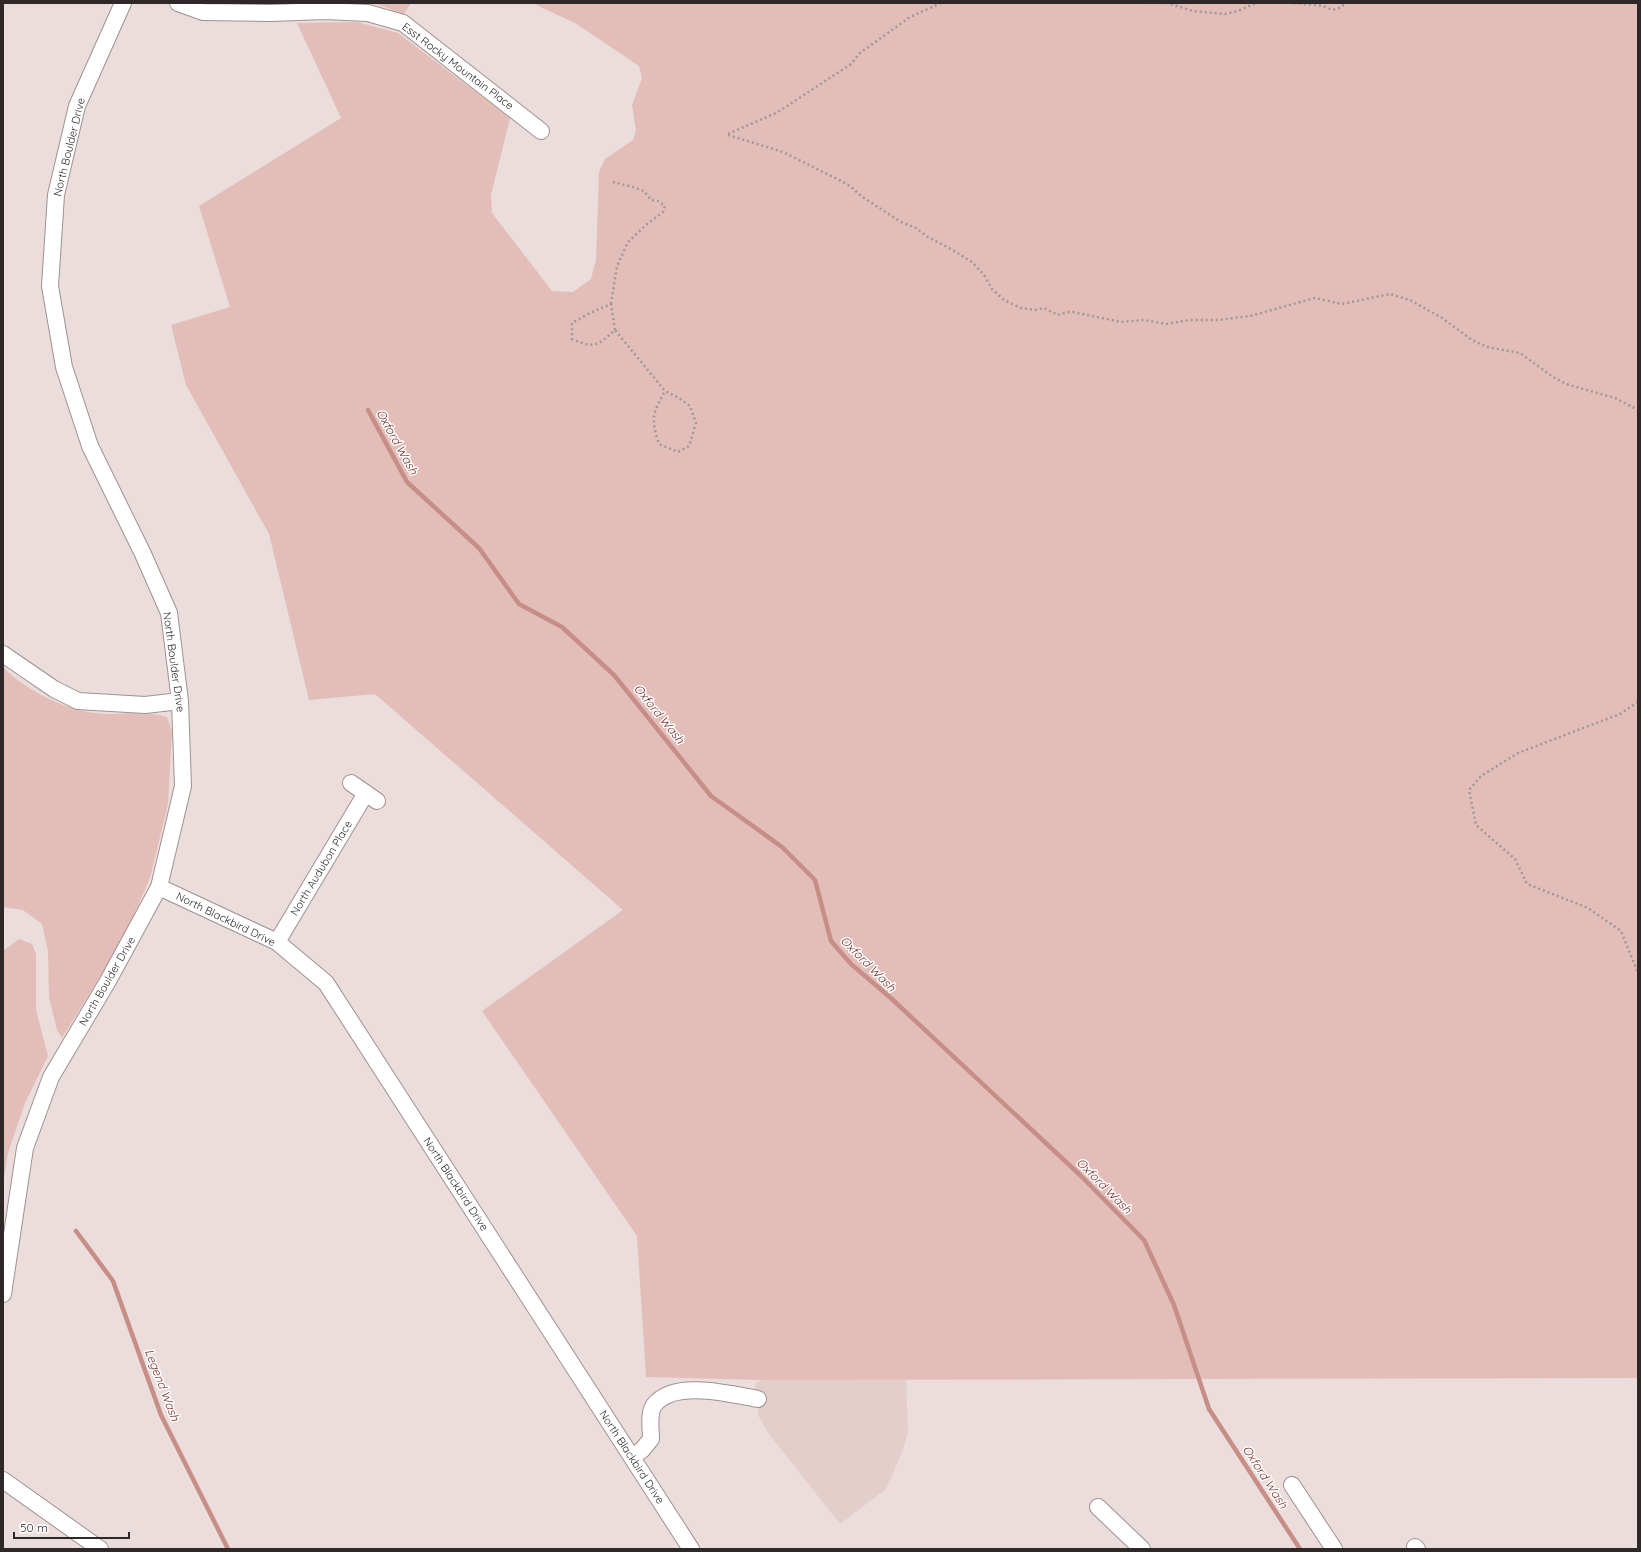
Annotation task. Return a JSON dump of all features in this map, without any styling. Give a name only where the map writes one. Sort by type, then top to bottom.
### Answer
[{"type":"street","name":"North Boulder Drive","points":[[3,1294],[26,1148],[51,1077],[108,982],[159,887],[183,786],[180,700],[169,613],[143,554],[90,446],[64,367],[50,286],[56,195],[77,106],[123,3]]},
{"type":"street","name":"Esst Rocky Mountain Place","points":[[178,3],[203,12],[271,13],[325,11],[368,13],[403,23],[541,131]]},
{"type":"street","points":[[3,654],[54,689],[78,700],[145,705],[180,700]]},
{"type":"street","name":"North Audubon Place","points":[[276,942],[372,797],[350,783]]},
{"type":"street","name":"North Blackbird Drive","points":[[159,887],[276,942],[326,983],[691,1549]]},
{"type":"street","points":[[632,1457],[642,1450],[651,1439],[650,1417],[654,1406],[663,1398],[675,1392],[701,1390],[758,1399]]},
{"type":"street","points":[[3,1480],[100,1549]]},
{"type":"street","points":[[1292,1485],[1334,1549]]},
{"type":"street","points":[[1098,1507],[1142,1549]]},
{"type":"path","points":[[941,3],[910,18],[860,53],[851,64],[778,112],[728,135],[783,152],[850,186],[861,196],[901,222],[916,228],[928,237],[972,262],[984,275],[992,289],[1004,300],[1020,308],[1035,310],[1044,308],[1058,314],[1073,312],[1082,316],[1121,322],[1144,320],[1166,324],[1190,320],[1219,320],[1250,316],[1315,298],[1342,304],[1390,294],[1410,300],[1442,318],[1472,340],[1487,347],[1520,353],[1553,377],[1566,384],[1616,398],[1638,410]]},
{"type":"path","points":[[1141,3],[1168,3],[1193,11],[1225,14],[1238,11],[1256,3]]},
{"type":"path","points":[[1294,3],[1319,5],[1331,10],[1340,9],[1346,3]]},
{"type":"path","points":[[613,182],[644,191],[651,200],[658,201],[665,206],[663,212],[628,242],[617,266],[611,304],[615,330],[665,391],[690,406],[696,423],[690,446],[678,452],[659,444],[654,427],[655,409],[665,391]]},
{"type":"path","points":[[611,304],[572,323],[572,339],[587,346],[600,343],[615,330]]},
{"type":"path","points":[[1638,702],[1620,714],[1518,753],[1481,776],[1469,790],[1476,825],[1515,858],[1527,884],[1588,908],[1621,931],[1638,973]]},
{"type":"shaded area","points":[[367,3],[411,3],[404,14],[379,5]]},
{"type":"shaded area","points":[[532,3],[1638,3],[1638,1378],[761,1380],[646,1377],[637,1236],[482,1011],[623,910],[375,694],[309,700],[269,534],[186,385],[171,325],[230,307],[199,206],[341,118],[297,23],[357,22],[398,33],[510,118],[491,195],[492,213],[552,291],[573,292],[591,279],[596,259],[599,172],[605,159],[633,140],[636,131],[632,105],[642,78],[639,66],[575,23]]},
{"type":"shaded area","points":[[3,667],[24,685],[50,700],[93,713],[145,713],[160,715],[167,717],[172,731],[168,804],[150,878],[124,938],[62,1038],[57,1030],[49,998],[48,951],[42,924],[23,910],[3,907]]},
{"type":"shaded area","points":[[19,939],[32,944],[36,954],[36,1010],[48,1056],[25,1103],[8,1153],[3,1185],[3,951]]},
{"type":"shaded area","points":[[761,1380],[906,1380],[908,1432],[903,1450],[886,1489],[840,1524],[769,1434],[758,1415],[758,1399],[755,1384]]},
{"type":"waterway","name":"Oxford Wash","points":[[368,410],[407,482],[479,548],[519,604],[562,627],[614,675],[711,796],[782,847],[815,880],[831,941],[851,964],[893,1000],[1080,1175],[1144,1240],[1174,1305],[1209,1409],[1300,1549]]},
{"type":"waterway","name":"Legend Wash","points":[[76,1231],[113,1281],[161,1415],[228,1549]]}]
